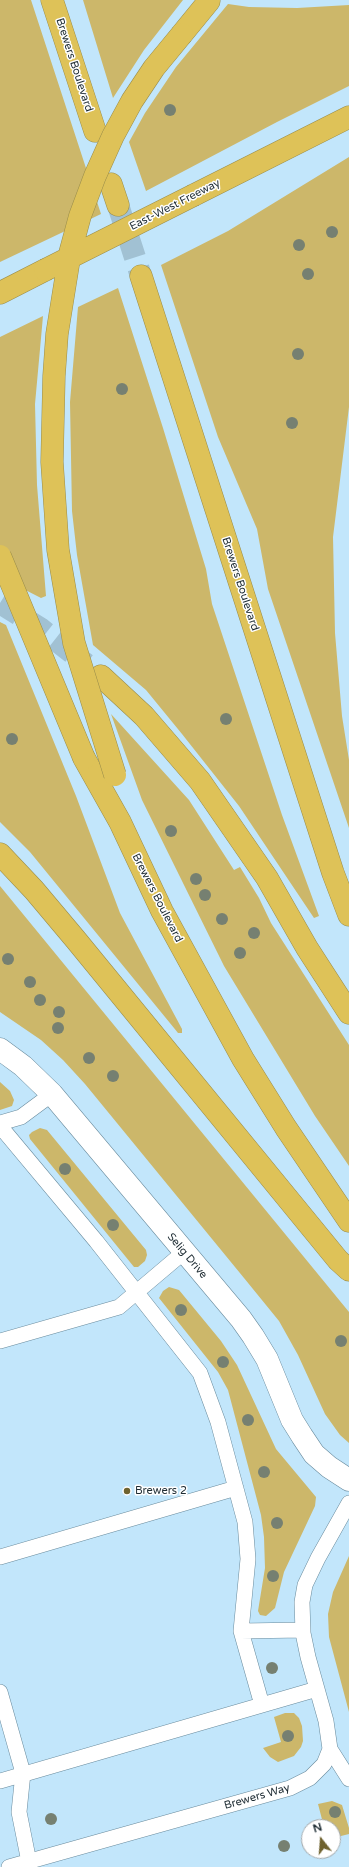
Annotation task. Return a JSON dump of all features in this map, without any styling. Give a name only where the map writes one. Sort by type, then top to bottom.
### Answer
[{"type":"highway","name":"Brewers Boulevard","points":[[52,0],[95,131]]},
{"type":"highway","points":[[120,822],[115,775],[74,643],[58,550],[52,462],[53,390],[57,334],[70,254],[80,216],[95,176],[113,136],[132,101],[154,68],[209,1]]},
{"type":"highway","name":"East-West Freeway","points":[[0,293],[349,117]]},
{"type":"highway","points":[[111,184],[118,205]]},
{"type":"highway","name":"Brewers Boulevard","points":[[142,276],[333,873],[349,915]]},
{"type":"highway","name":"Brewers Boulevard","points":[[0,556],[84,758],[120,822],[162,911],[243,1059],[286,1128],[349,1221]]},
{"type":"highway","points":[[101,676],[144,716],[200,781],[267,878],[307,948],[349,1013]]},
{"type":"highway","points":[[0,854],[34,890],[76,940],[323,1242],[338,1260],[349,1270]]},
{"type":"street","name":"Selig Drive","points":[[0,1048],[23,1066],[52,1094],[254,1336],[267,1359],[292,1420],[314,1454],[329,1467],[349,1480]]},
{"type":"lane","points":[[0,1123],[21,1117],[52,1094]]},
{"type":"lane","points":[[0,1126],[200,1372],[218,1422],[245,1522],[248,1559],[241,1631],[262,1706]]},
{"type":"lane","points":[[0,1341],[119,1307],[184,1252]]},
{"type":"lane","points":[[0,1557],[236,1488]]},
{"type":"lane","points":[[349,1503],[318,1558],[305,1585],[302,1602],[303,1630],[308,1657],[326,1721],[330,1749],[349,1779]]},
{"type":"lane","points":[[241,1631],[303,1630]]},
{"type":"lane","points":[[0,1780],[317,1689]]},
{"type":"lane","points":[[0,1692],[23,1773],[19,1812],[29,1864]]},
{"type":"lane","name":"Brewers Way","points":[[9,1867],[29,1864],[290,1788],[310,1778],[324,1764],[330,1749]]},
{"type":"shaded area","points":[[0,0],[31,0],[101,214],[0,262]]},
{"type":"shaded area","points":[[83,0],[183,0],[144,50],[113,98]]},
{"type":"shaded area","points":[[228,4],[249,7],[297,8],[349,5],[349,86],[146,191],[129,142],[145,113],[176,67]]},
{"type":"shaded area","points":[[349,157],[349,407],[333,537],[335,633],[342,716],[349,760],[349,828],[268,589],[257,529],[218,437],[161,265],[228,231]]},
{"type":"shaded area","points":[[118,288],[206,569],[212,604],[282,815],[319,916],[314,918],[239,806],[182,734],[146,690],[93,645],[77,555],[72,511],[70,402],[78,307]]},
{"type":"shaded area","points":[[43,316],[35,404],[37,485],[46,596],[41,598],[0,577],[0,337]]},
{"type":"shaded area","points":[[0,622],[6,625],[76,796],[120,913],[182,1029],[182,1033],[178,1033],[30,852],[0,822]]},
{"type":"shaded area","points":[[111,714],[189,800],[234,870],[240,867],[259,898],[271,923],[349,1045],[349,1166],[315,1116],[224,966],[142,800]]},
{"type":"shaded area","points":[[0,886],[349,1312],[349,1443],[340,1435],[325,1414],[298,1355],[279,1321],[85,1084],[63,1060],[41,1040],[0,1012]]},
{"type":"shaded area","points":[[0,1082],[10,1091],[14,1100],[12,1106],[0,1110]]},
{"type":"shaded area","points":[[40,1128],[47,1130],[146,1250],[147,1255],[145,1261],[138,1267],[134,1267],[30,1139],[29,1135]]},
{"type":"shaded area","points":[[169,1287],[179,1290],[221,1341],[237,1365],[276,1449],[316,1497],[315,1506],[284,1572],[275,1608],[266,1616],[260,1615],[258,1611],[265,1568],[264,1537],[261,1515],[228,1390],[218,1372],[159,1298],[163,1291]]},
{"type":"shaded area","points":[[349,1556],[349,1712],[329,1637],[328,1614],[333,1592]]},
{"type":"shaded area","points":[[285,1713],[294,1713],[299,1718],[302,1726],[303,1741],[301,1747],[294,1756],[278,1762],[270,1757],[263,1748],[281,1742],[274,1717]]},
{"type":"shaded area","points":[[332,1801],[342,1805],[349,1828],[349,1834],[341,1836],[341,1819],[322,1819],[318,1804]]},
{"type":"tunnel","points":[[118,205],[141,276]]},
{"type":"tunnel","points":[[0,603],[40,628],[86,664]]},
{"type":"place","name":"Brewers 2","points":[[127,1491]]}]
